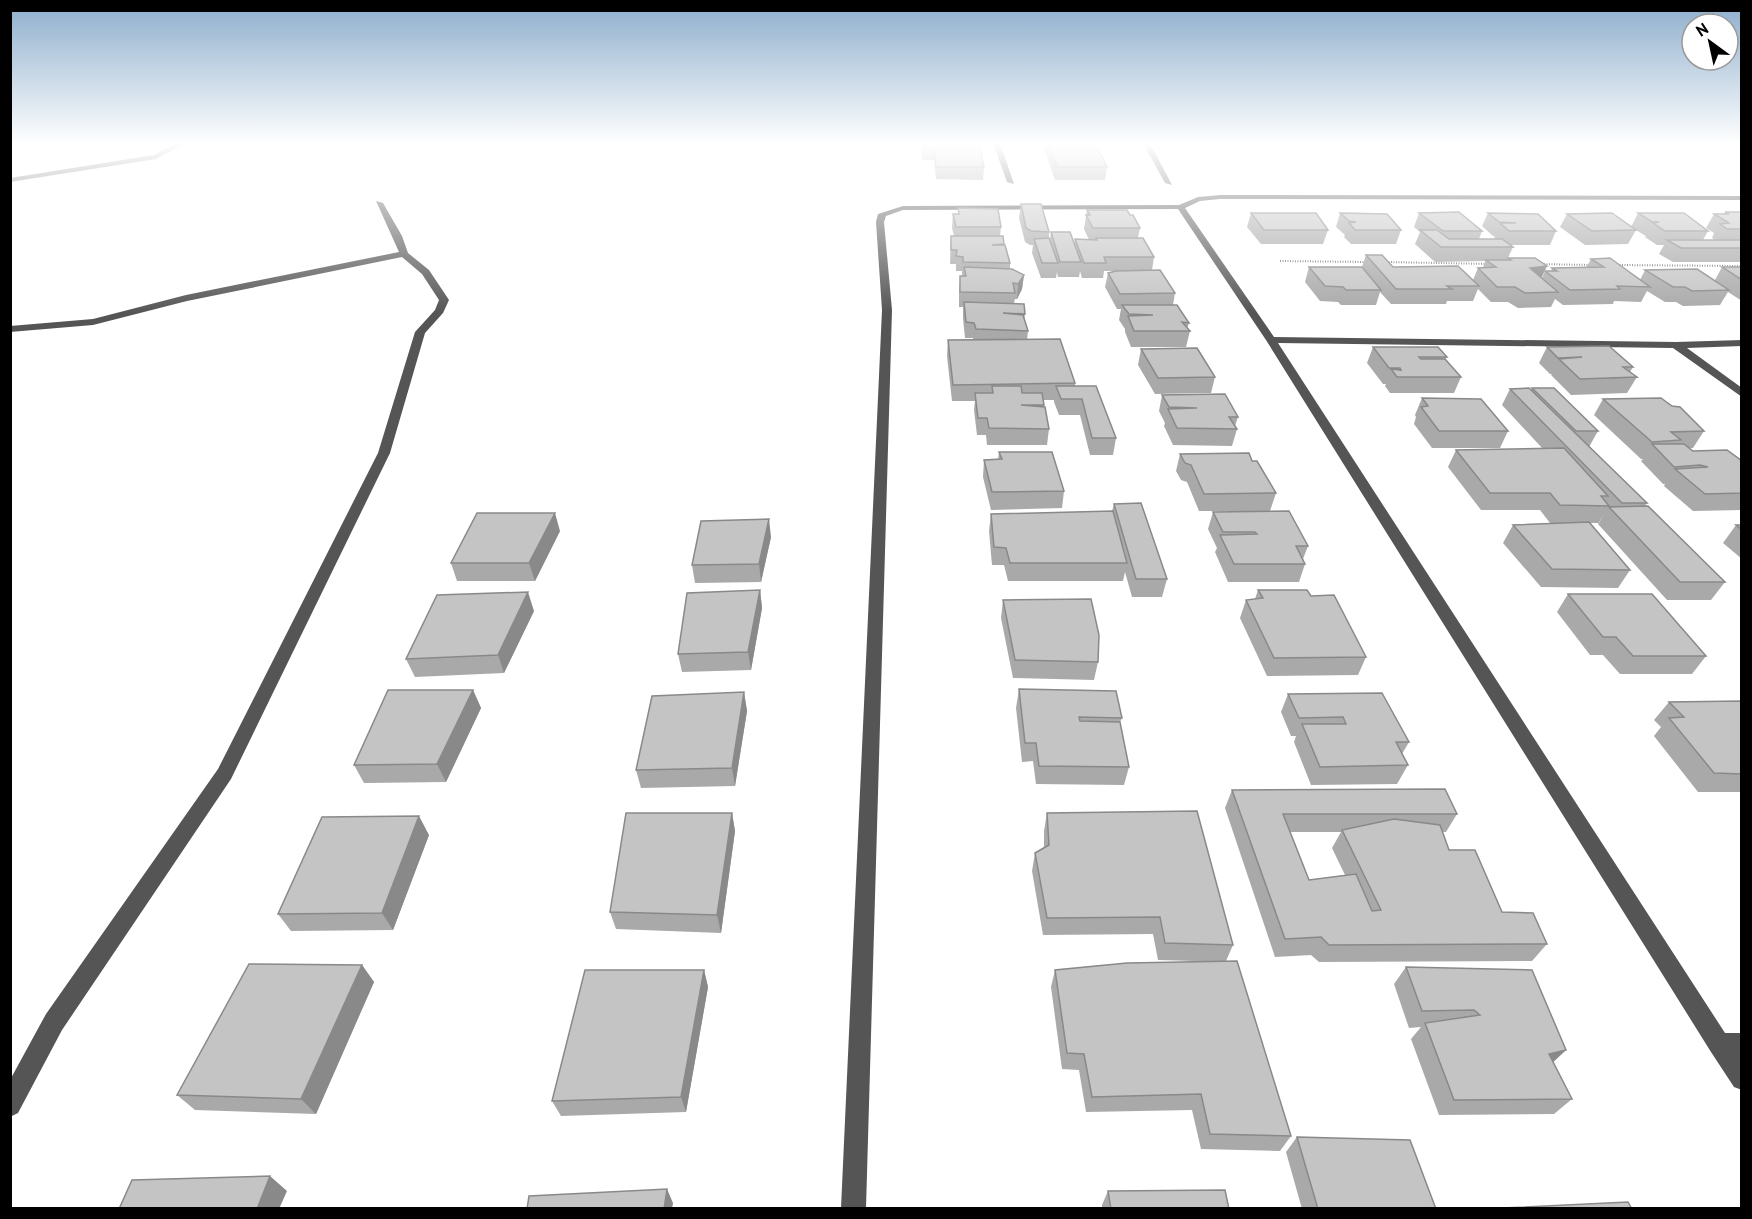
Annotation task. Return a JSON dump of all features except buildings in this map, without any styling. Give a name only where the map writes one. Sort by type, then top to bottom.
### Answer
[{"type":"street","points":[[1184,206],[1196,200]]},
{"type":"street","points":[[10,1105],[54,1022],[225,774],[384,453],[420,332],[439,311],[444,300],[426,272],[404,254],[403,245],[379,203]]},
{"type":"street","points":[[1184,206],[1730,1044],[1742,1079]]},
{"type":"street","points":[[853,1209],[887,310],[880,222],[882,214],[903,208],[1217,207]]},
{"type":"street","points":[[10,329],[93,322],[186,298],[404,254]]},
{"type":"street","points":[[1271,340],[1676,345],[1742,343]]},
{"type":"street","points":[[1676,345],[1742,394]]},
{"type":"path","points":[[1280,261],[1375,262]]},
{"type":"path","points":[[1386,262],[1493,264]]},
{"type":"path","points":[[1528,264],[1599,265]]},
{"type":"path","points":[[1611,265],[1742,266]]}]
